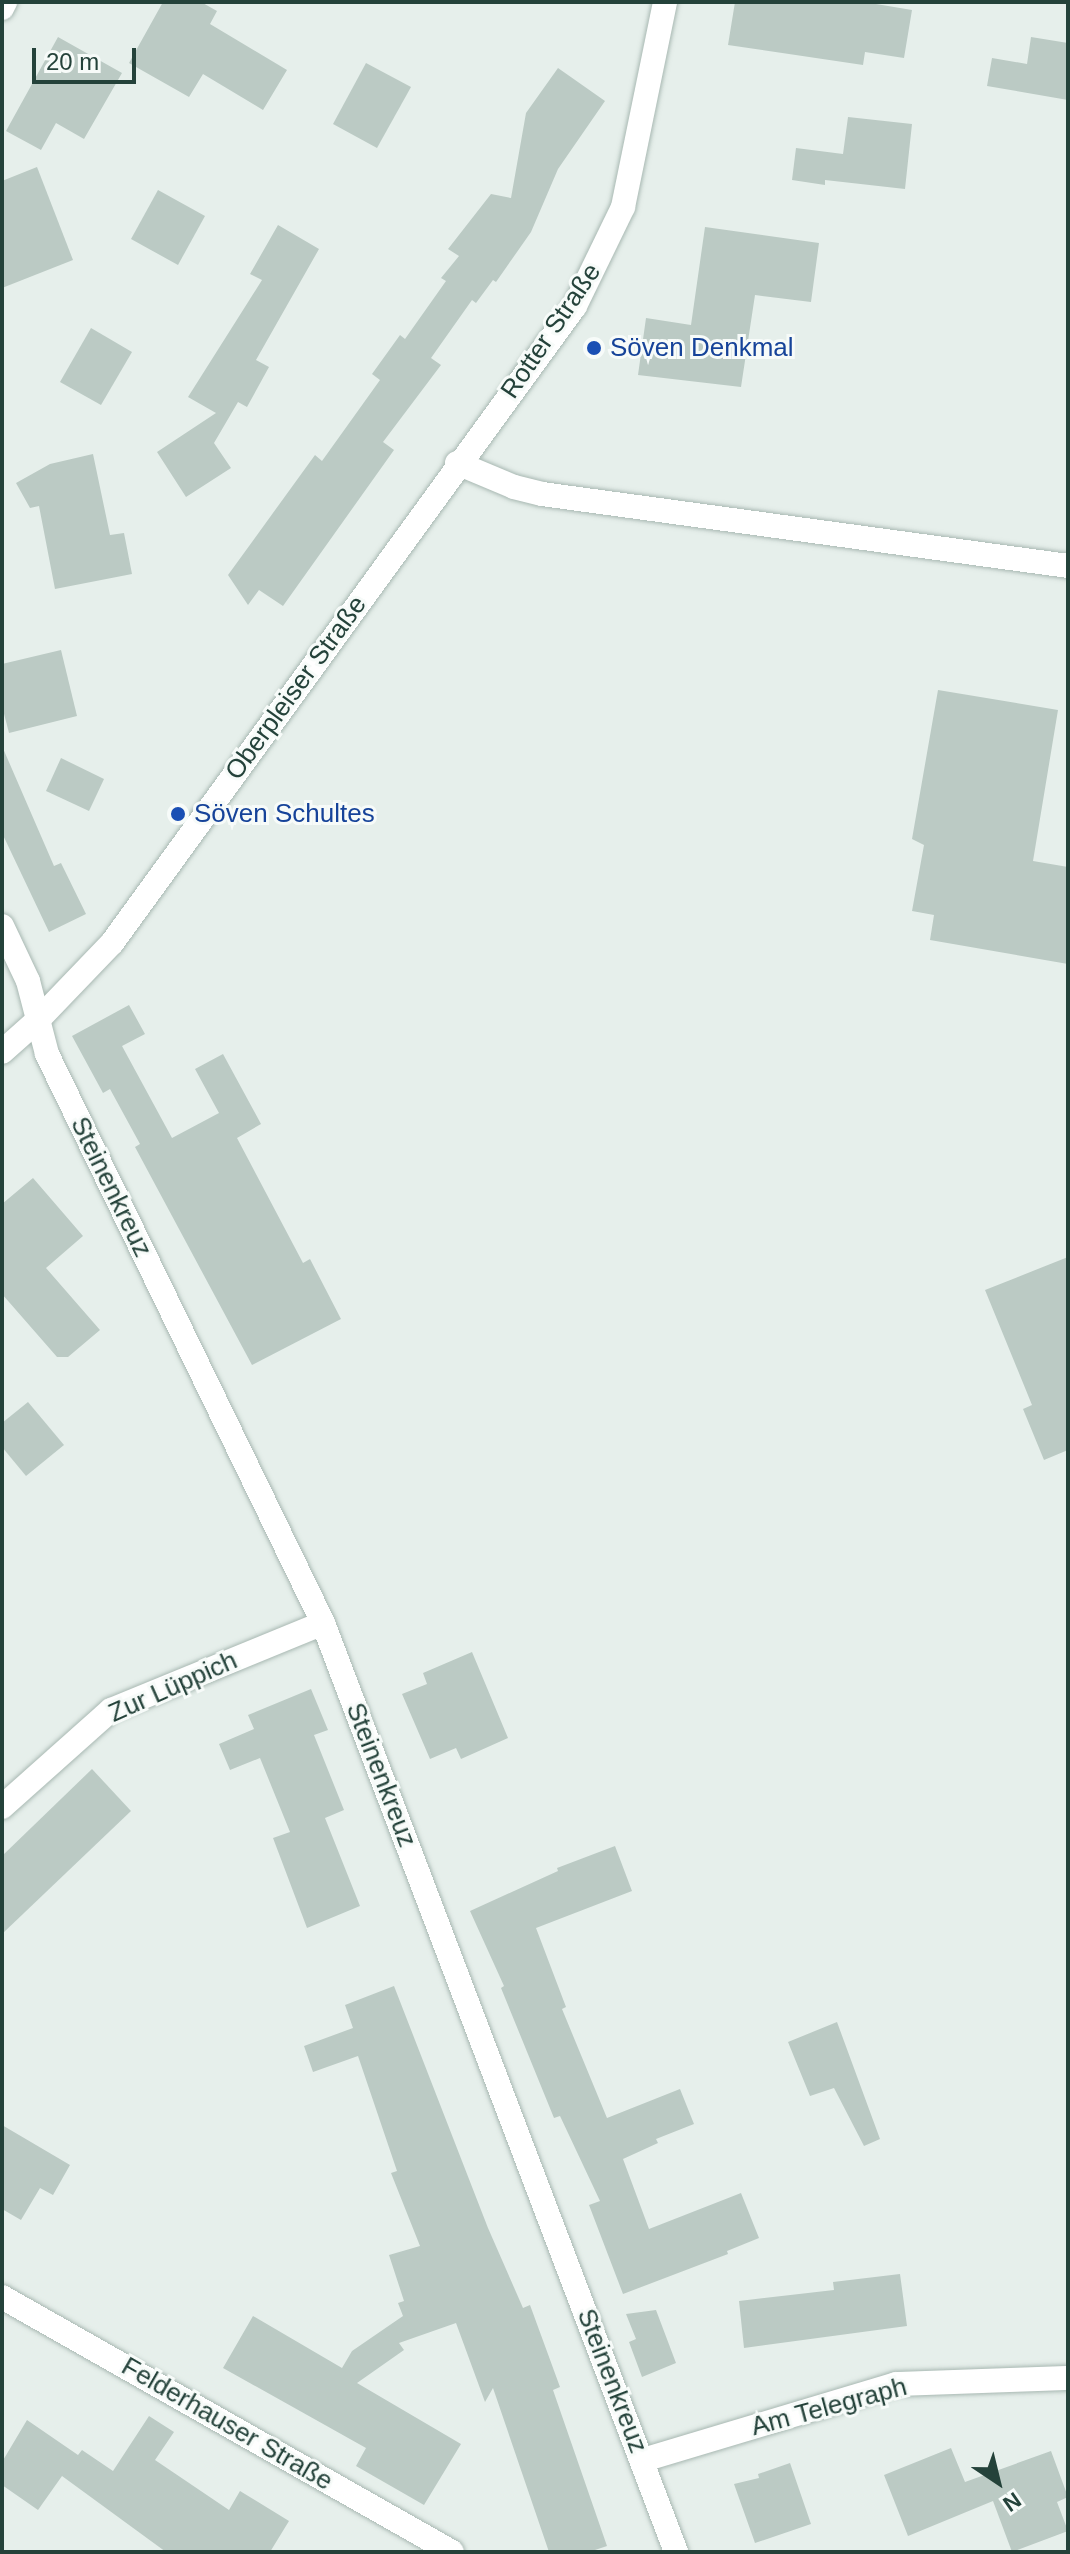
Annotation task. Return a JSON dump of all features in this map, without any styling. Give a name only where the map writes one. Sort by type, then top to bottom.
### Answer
[{"type":"street","points":[[2,8],[5,2]]},
{"type":"street","name":"Rotter Straße","points":[[457,463],[575,306],[601,257],[623,207],[665,2]]},
{"type":"street","points":[[457,463],[514,487],[542,494],[1068,566]]},
{"type":"street","name":"Oberpleiser Straße","points":[[2,1052],[39,1019],[112,943],[457,463]]},
{"type":"street","name":"Steinenkreuz","points":[[2,926],[28,981],[47,1054],[323,1623],[676,2552]]},
{"type":"street","name":"Zur Lüppich","points":[[2,1807],[111,1710],[323,1623]]},
{"type":"street","name":"Felderhauser Straße","points":[[2,2297],[452,2552]]},
{"type":"street","name":"Am Telegraph","points":[[643,2460],[896,2384],[1068,2378]]},
{"type":"building","points":[[163,2],[201,2],[217,11],[210,24],[287,70],[263,110],[203,74],[189,97],[129,63]]},
{"type":"building","points":[[735,2],[864,2],[912,10],[904,58],[865,52],[863,65],[728,45]]},
{"type":"building","points":[[58,37],[122,73],[84,139],[56,123],[41,150],[6,131]]},
{"type":"building","points":[[1031,37],[1068,43],[1068,100],[987,86],[992,58],[1027,64]]},
{"type":"building","points":[[366,63],[411,87],[377,148],[333,124]]},
{"type":"building","points":[[558,68],[605,101],[558,169],[531,232],[496,282],[493,280],[476,303],[472,300],[431,358],[441,365],[383,442],[394,450],[283,606],[259,590],[248,605],[228,575],[315,455],[322,461],[380,380],[372,374],[400,335],[405,339],[446,281],[441,278],[459,256],[448,249],[491,194],[511,198],[526,113]]},
{"type":"building","points":[[848,117],[912,124],[905,189],[825,180],[825,185],[792,180],[796,148],[843,154]]},
{"type":"building","points":[[37,167],[73,260],[2,288],[2,181]]},
{"type":"building","points":[[158,190],[205,216],[178,265],[131,239]]},
{"type":"building","points":[[278,225],[319,249],[256,360],[269,367],[247,407],[238,402],[214,443],[231,468],[186,497],[157,452],[216,413],[188,397],[262,280],[250,274]]},
{"type":"building","points":[[705,227],[819,243],[811,302],[755,295],[741,387],[638,375],[646,318],[691,325]]},
{"type":"building","points":[[91,328],[132,352],[101,405],[60,382]]},
{"type":"building","points":[[93,454],[110,535],[124,533],[132,574],[55,589],[39,506],[30,508],[16,483],[50,464]]},
{"type":"building","points":[[61,650],[77,716],[9,733],[2,706],[2,664]]},
{"type":"building","points":[[938,690],[1058,710],[1033,861],[1068,867],[1068,964],[930,940],[934,915],[912,911],[924,845],[912,839]]},
{"type":"building","points":[[2,746],[54,866],[61,863],[86,914],[49,932],[2,833]]},
{"type":"building","points":[[61,758],[104,779],[89,811],[46,791]]},
{"type":"building","points":[[129,1005],[145,1034],[122,1046],[172,1138],[219,1113],[195,1069],[223,1054],[261,1124],[237,1138],[303,1263],[310,1259],[341,1319],[252,1365],[135,1147],[140,1144],[110,1089],[103,1093],[72,1036]]},
{"type":"building","points":[[33,1178],[83,1236],[46,1268],[100,1330],[68,1357],[57,1357],[2,1294],[2,1204]]},
{"type":"building","points":[[1068,1257],[1068,1450],[1044,1460],[1023,1409],[1032,1405],[985,1290]]},
{"type":"building","points":[[28,1402],[64,1445],[26,1476],[2,1447],[2,1423]]},
{"type":"building","points":[[472,1652],[508,1738],[461,1759],[456,1748],[430,1759],[402,1694],[427,1684],[423,1673]]},
{"type":"building","points":[[311,1689],[328,1730],[314,1735],[344,1810],[325,1818],[360,1906],[307,1928],[273,1838],[290,1832],[260,1758],[230,1770],[219,1744],[254,1729],[248,1715]]},
{"type":"building","points":[[92,1769],[131,1811],[2,1934],[2,1856]]},
{"type":"building","points":[[615,1846],[632,1891],[536,1928],[566,2007],[562,2009],[607,2118],[680,2089],[694,2124],[656,2139],[658,2143],[623,2159],[649,2229],[741,2193],[759,2238],[727,2251],[728,2254],[623,2294],[589,2205],[600,2201],[560,2116],[554,2118],[501,1988],[504,1986],[470,1911],[558,1871],[557,1868]]},
{"type":"building","points":[[394,1986],[488,2228],[523,2308],[530,2305],[560,2387],[553,2390],[607,2546],[589,2552],[549,2552],[493,2388],[485,2402],[456,2323],[399,2343],[404,2350],[357,2383],[461,2444],[424,2505],[356,2466],[366,2448],[223,2368],[253,2316],[342,2368],[352,2351],[403,2316],[398,2303],[404,2301],[389,2255],[420,2246],[391,2173],[397,2171],[358,2056],[313,2072],[304,2046],[353,2028],[345,2005]]},
{"type":"building","points":[[837,2022],[880,2139],[864,2146],[834,2088],[810,2096],[788,2042]]},
{"type":"building","points":[[2,2125],[70,2165],[53,2195],[40,2188],[21,2220],[2,2209]]},
{"type":"building","points":[[900,2274],[907,2326],[744,2348],[739,2301],[834,2290],[833,2282]]},
{"type":"building","points":[[656,2310],[676,2363],[642,2377],[629,2342],[636,2339],[626,2314]]},
{"type":"building","points":[[149,2416],[174,2432],[155,2460],[229,2510],[240,2491],[289,2521],[270,2552],[166,2552],[62,2476],[38,2510],[2,2485],[2,2462],[27,2420],[78,2455],[82,2450],[113,2471]]},
{"type":"building","points":[[951,2448],[965,2482],[1051,2451],[1068,2497],[1057,2502],[1068,2531],[1012,2552],[993,2501],[908,2536],[884,2475]]},
{"type":"building","points":[[790,2463],[811,2524],[755,2543],[734,2484],[759,2478],[758,2474]]},
{"type":"place","name":"Söven Denkmal","points":[[594,348]]},
{"type":"place","name":"Söven Schultes","points":[[178,814]]}]
